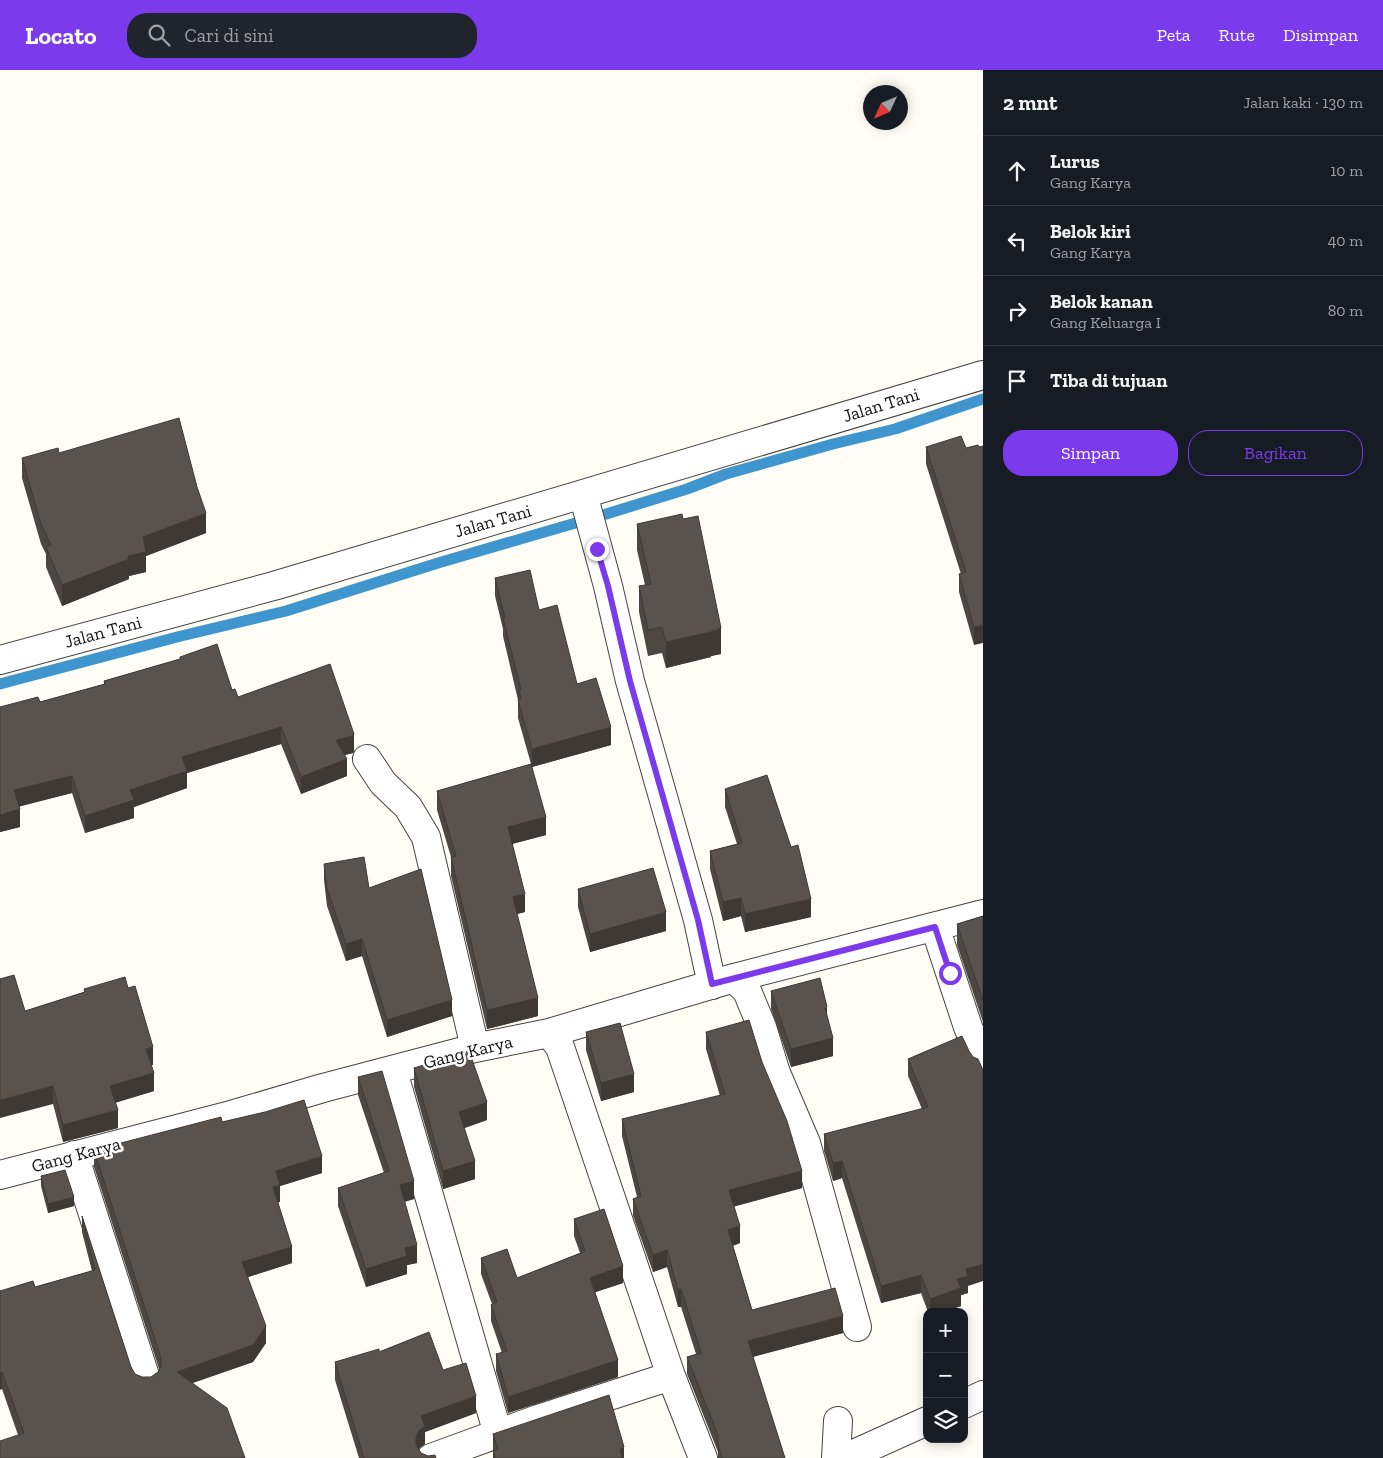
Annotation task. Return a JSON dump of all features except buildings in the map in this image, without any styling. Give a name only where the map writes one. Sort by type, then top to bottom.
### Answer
[{"type":"street","name":"Jalan Tani","points":[[0,660],[585,501],[983,375]]},
{"type":"street","points":[[585,501],[608,586],[630,681],[698,920],[723,981],[747,991],[762,1028],[776,1074],[806,1143],[857,1326]]},
{"type":"street","points":[[367,759],[383,783],[408,807],[426,837],[475,1048]]},
{"type":"street","name":"Gang Karya","points":[[0,1175],[231,1115],[323,1088],[475,1048],[549,1033],[723,981],[983,914]]},
{"type":"street","points":[[935,927],[968,1028],[983,1062]]},
{"type":"street","points":[[549,1033],[560,1047],[672,1376],[703,1458]]},
{"type":"street","points":[[393,1071],[498,1434]]},
{"type":"street","points":[[74,1155],[146,1379]]},
{"type":"street","points":[[431,1458],[538,1419],[672,1376]]},
{"type":"street","points":[[968,1402],[983,1395]]},
{"type":"street","points":[[836,1458],[838,1421]]},
{"type":"street","points":[[845,1458],[923,1423]]},
{"type":"waterway","points":[[0,684],[181,636],[286,611],[438,563],[687,489],[726,474],[895,429],[983,399]]},
{"type":"route","points":[[597,549],[608,586],[630,681],[698,920],[712,984],[935,927],[950,973]]}]
